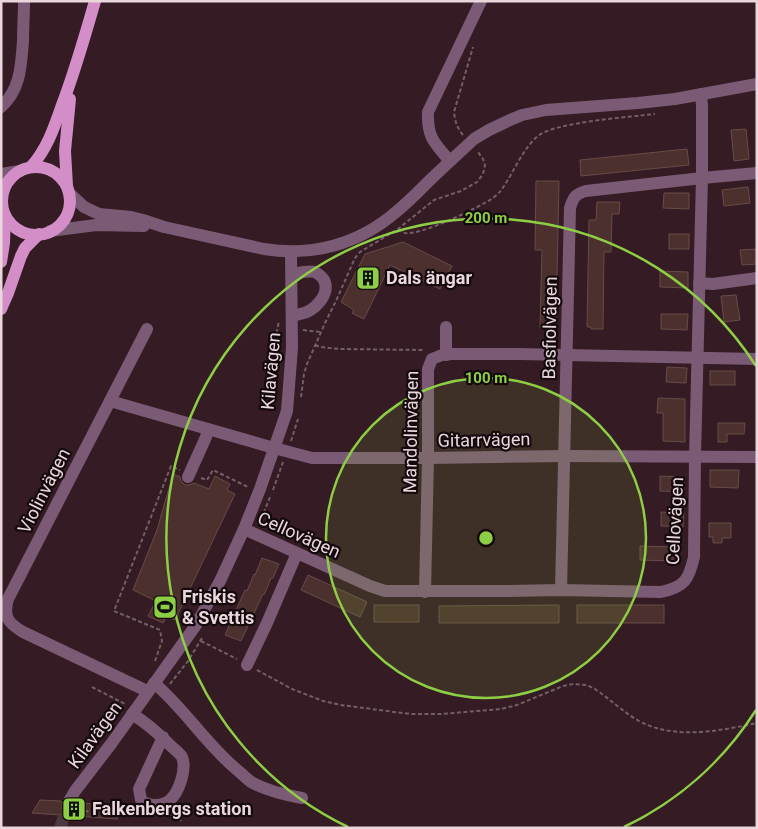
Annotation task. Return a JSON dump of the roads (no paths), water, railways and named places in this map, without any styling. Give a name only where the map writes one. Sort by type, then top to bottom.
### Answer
[{"type":"main road","points":[[1,262],[4,243],[3,193],[6,184],[12,177],[39,158],[50,138],[73,74],[95,1]]},
{"type":"main road","points":[[1,308],[25,248],[44,233],[60,225],[70,205],[65,151],[73,74]]},
{"type":"main road","points":[[25,169],[45,168],[54,172],[62,179],[68,190]]},
{"type":"main road","points":[[3,207],[11,223],[19,230],[28,234],[44,233]]},
{"type":"street","points":[[1,107],[11,97],[20,73],[24,1]]},
{"type":"street","points":[[450,161],[430,136],[428,112],[482,1]]},
{"type":"street","points":[[68,190],[84,207],[99,214],[131,217],[164,227],[264,249],[291,252],[306,251],[350,241],[372,229],[396,213],[474,139],[522,115],[546,110],[638,103],[757,84]]},
{"type":"street","name":"Cellovägen","points":[[244,529],[385,591],[561,590],[661,592],[673,589],[683,583],[691,572],[694,557],[702,178],[701,94]]},
{"type":"street","points":[[1,174],[25,169]]},
{"type":"street","points":[[702,178],[757,173]]},
{"type":"street","name":"Basfiolvägen","points":[[561,590],[570,208],[572,201],[579,193],[702,178]]},
{"type":"street","points":[[44,233],[79,227],[109,225],[164,227]]},
{"type":"street","name":"Kilavägen","points":[[74,806],[75,790],[130,710],[177,654],[196,625],[220,580],[259,492],[287,411],[291,368],[291,252]]},
{"type":"street","points":[[292,274],[316,272],[325,282],[326,288],[320,302],[309,311],[292,315]]},
{"type":"street","points":[[699,284],[757,278]]},
{"type":"street","points":[[446,327],[446,354],[757,359]]},
{"type":"street","name":"Violinvägen","points":[[147,329],[8,599],[6,613],[12,625],[23,632],[136,685],[164,691],[224,759],[251,782],[278,793],[302,798]]},
{"type":"street","name":"Mandolinvägen","points":[[425,592],[428,369],[432,359],[446,354]]},
{"type":"street","points":[[110,401],[274,448]]},
{"type":"street","points":[[188,476],[208,429]]},
{"type":"street","name":"Gitarrvägen","points":[[274,448],[312,458],[564,456],[757,458]]},
{"type":"street","points":[[247,665],[297,553]]},
{"type":"street","points":[[130,710],[163,738],[181,755],[184,769],[175,793],[170,800],[163,804],[145,803],[141,800],[140,789],[163,738]]},
{"type":"tunnel","points":[[60,828],[69,801]]},
{"type":"place","name":"Dals ängar","points":[[368,278]]},
{"type":"place","name":"Friskis & Svettis","points":[[165,607]]},
{"type":"place","name":"Falkenbergs station","points":[[74,809]]}]
